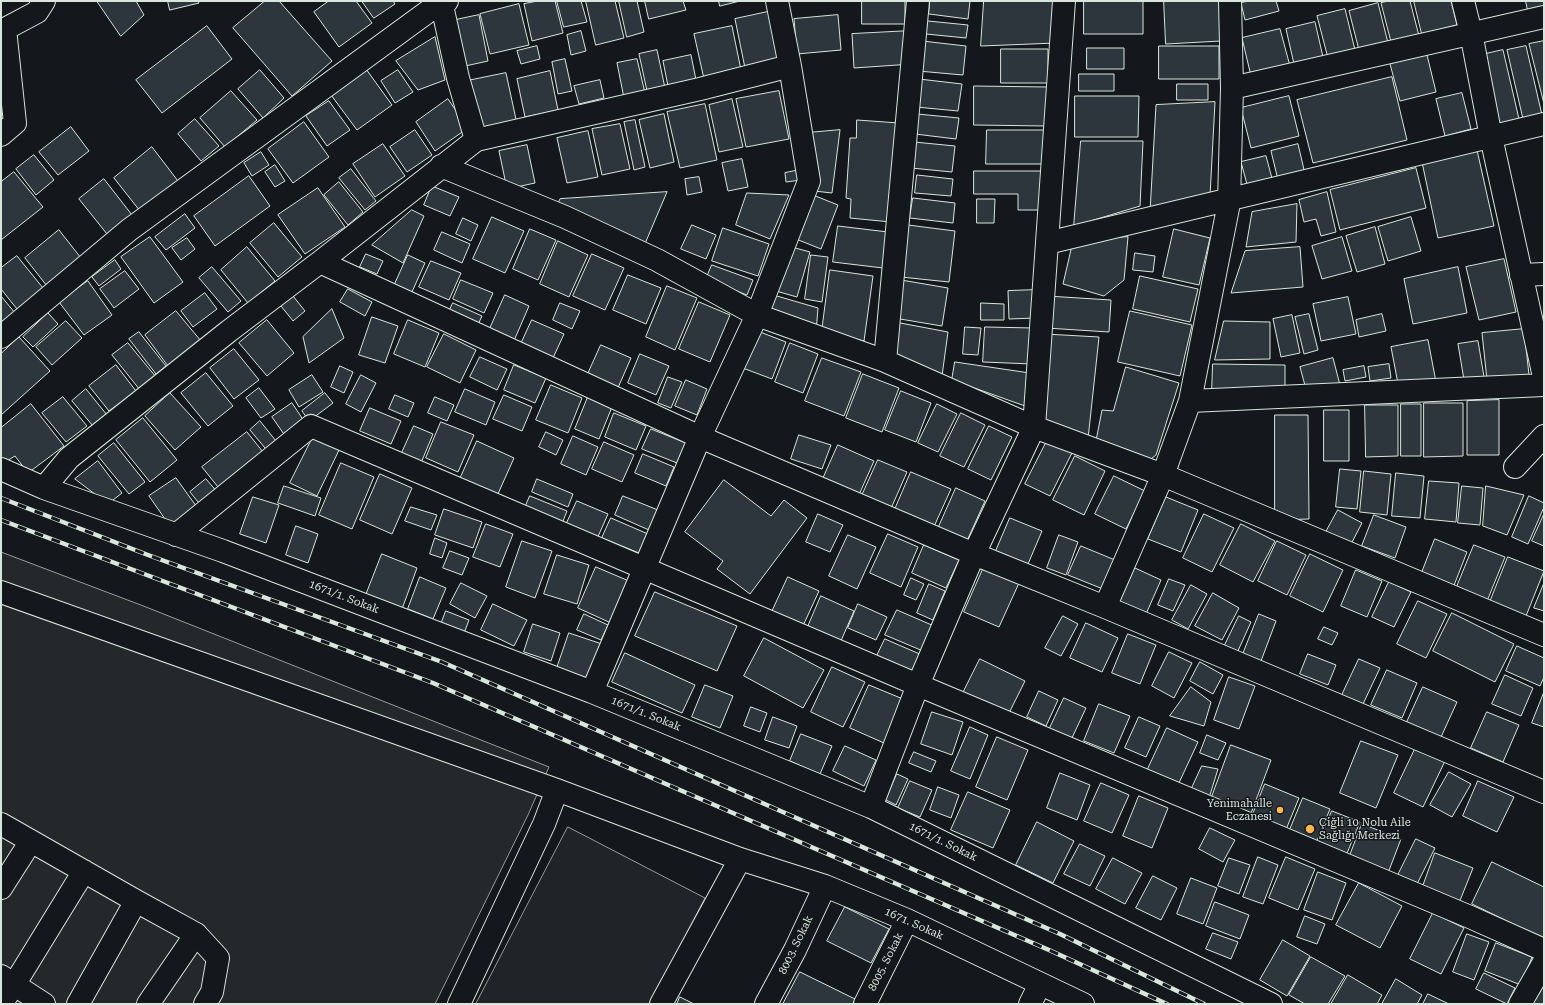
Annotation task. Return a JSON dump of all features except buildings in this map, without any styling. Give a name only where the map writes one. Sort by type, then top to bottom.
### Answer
[{"type":"street","points":[[1,135],[15,123],[2,30],[37,12],[44,1]]},
{"type":"street","points":[[1,337],[129,230],[443,1],[458,78],[476,140]]},
{"type":"street","points":[[592,692],[700,438],[757,315],[809,181],[790,66],[777,1]]},
{"type":"street","points":[[885,361],[918,1]]},
{"type":"street","points":[[871,807],[918,685],[974,554],[1034,427],[1064,1]]},
{"type":"street","points":[[1105,607],[1163,475],[1190,401],[1229,200],[1232,88],[1230,1]]},
{"type":"street","points":[[1463,1],[1471,33],[1491,137],[1544,377]]},
{"type":"street","points":[[1232,88],[1544,17]]},
{"type":"street","points":[[44,488],[69,458],[228,331],[320,262],[476,140],[700,89],[790,66]]},
{"type":"street","points":[[1047,243],[1544,124]]},
{"type":"street","points":[[442,166],[565,217],[657,260],[757,315],[885,361],[1034,427],[1163,475],[1544,635]]},
{"type":"street","points":[[320,262],[700,438],[1544,792]]},
{"type":"street","points":[[1521,275],[1544,274]]},
{"type":"street","points":[[1190,401],[1544,385]]},
{"type":"street","points":[[176,535],[311,426],[918,685],[1470,917],[1544,950]]},
{"type":"street","points":[[1515,467],[1544,436]]},
{"type":"street","name":"1671/1. Sokak","points":[[1,469],[44,488],[176,535],[592,692],[871,807],[1271,1004]]},
{"type":"street","name":"1671. Sokak","points":[[3,597],[557,790],[740,859],[824,886],[908,920],[1083,1004]]},
{"type":"street","points":[[459,1004],[544,824],[557,790]]},
{"type":"street","points":[[1,824],[136,902],[196,934],[218,958],[212,992],[205,1004]]},
{"type":"street","points":[[1,888],[31,841]]},
{"type":"street","points":[[661,1004],[740,859]]},
{"type":"street","points":[[1,1004],[8,981],[84,872]]},
{"type":"street","name":"8003. Sokak","points":[[766,1004],[795,950],[824,886]]},
{"type":"street","points":[[78,1004],[136,902]]},
{"type":"street","name":"8005. Sokak","points":[[865,1004],[908,920]]},
{"type":"street","points":[[148,1004],[196,934]]},
{"type":"street","points":[[1520,1004],[1544,962]]},
{"type":"street","points":[[8,981],[44,1004]]},
{"type":"street","points":[[1030,1004],[1040,984]]},
{"type":"shaded area","points":[[1,552],[146,607],[549,767],[528,815],[435,1004],[1,1004]]},
{"type":"shaded area","points":[[568,827],[705,898],[650,1004],[476,1004]]},
{"type":"railway","points":[[1,498],[148,555],[442,662],[1060,934],[1204,1004]]},
{"type":"railway","points":[[1,520],[433,683],[1049,950],[1167,1004]]},
{"type":"place","name":"Yenimahalle Eczanesi","points":[[1280,810]]},
{"type":"place","name":"Çiğli 10 Nolu Aile Sağlığı Merkezi","points":[[1310,829]]}]
